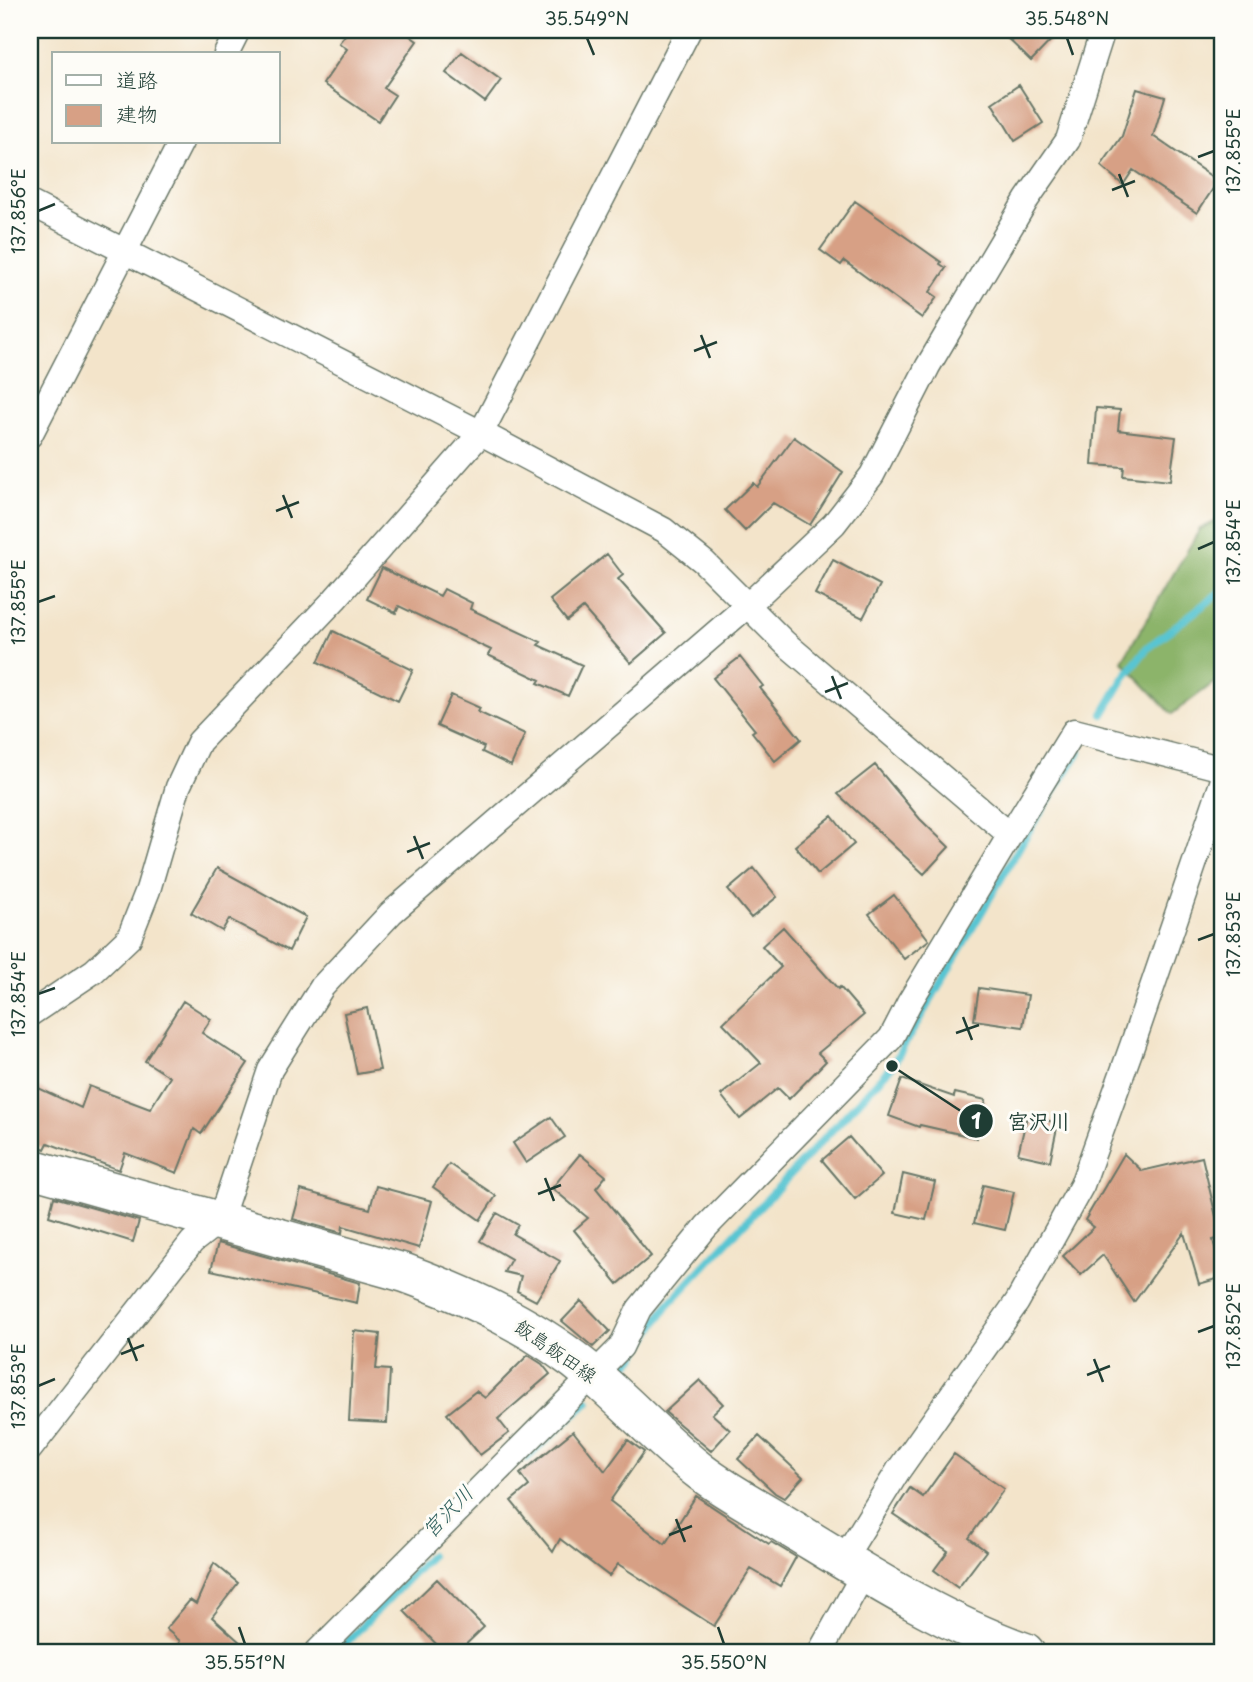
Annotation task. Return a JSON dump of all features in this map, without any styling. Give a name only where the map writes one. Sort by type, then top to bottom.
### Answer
[{"type":"main road","name":"飯島飯田線","points":[[30,1168],[405,1273],[463,1294],[522,1324],[593,1375],[701,1472],[853,1566],[943,1616],[999,1643],[1025,1652]]},
{"type":"street","points":[[227,52],[238,30]]},
{"type":"street","points":[[30,1014],[94,971],[130,938],[148,890],[178,787],[199,743],[335,599],[481,433],[689,30]]},
{"type":"street","points":[[30,1448],[192,1242],[219,1220],[270,1070],[322,987],[391,913],[747,606],[834,524],[872,475],[928,366],[1027,199],[1068,140],[1103,30]]},
{"type":"street","points":[[30,435],[180,144]]},
{"type":"street","points":[[30,204],[481,433],[664,530],[704,562],[785,643],[1010,835]]},
{"type":"street","points":[[317,1652],[621,1347],[639,1309],[706,1227],[891,1038],[909,1003],[1074,731],[1223,769]]},
{"type":"street","points":[[820,1652],[853,1566],[898,1471],[1017,1302],[1082,1185],[1223,780]]},
{"type":"green space","points":[[1223,518],[1223,676],[1172,714],[1122,661],[1200,529]]},
{"type":"building","points":[[349,30],[402,30],[417,41],[384,88],[395,95],[378,121],[323,84],[347,49],[339,43]]},
{"type":"building","points":[[999,30],[1061,30],[1031,61]]},
{"type":"building","points":[[462,52],[501,80],[485,102],[446,73]]},
{"type":"building","points":[[1019,85],[1043,123],[1015,141],[992,103]]},
{"type":"building","points":[[1137,89],[1165,97],[1153,136],[1218,181],[1197,213],[1133,170],[1123,185],[1101,166],[1122,136]]},
{"type":"building","points":[[855,201],[946,268],[930,292],[937,297],[922,318],[844,261],[841,265],[820,250]]},
{"type":"building","points":[[1096,408],[1120,410],[1118,430],[1176,437],[1170,481],[1123,476],[1124,467],[1092,465]]},
{"type":"building","points":[[794,437],[843,472],[810,525],[773,503],[745,531],[725,510],[753,483],[757,487]]},
{"type":"building","points":[[607,554],[623,575],[618,579],[666,633],[631,663],[583,608],[567,621],[550,600]]},
{"type":"building","points":[[833,560],[880,585],[863,618],[815,594]]},
{"type":"building","points":[[382,568],[440,596],[444,589],[472,603],[470,609],[541,642],[538,645],[582,665],[568,696],[538,683],[540,680],[488,655],[491,650],[399,606],[396,613],[367,599]]},
{"type":"building","points":[[333,631],[413,670],[398,701],[318,662]]},
{"type":"building","points":[[740,657],[763,686],[760,688],[801,739],[775,761],[752,732],[755,730],[713,678]]},
{"type":"building","points":[[451,695],[480,708],[478,712],[525,734],[511,766],[482,752],[484,747],[437,726]]},
{"type":"building","points":[[875,765],[920,819],[949,847],[924,874],[838,794]]},
{"type":"building","points":[[832,816],[854,844],[818,874],[795,846]]},
{"type":"building","points":[[217,868],[306,917],[289,951],[229,919],[222,931],[191,913]]},
{"type":"building","points":[[754,868],[777,897],[751,918],[728,890]]},
{"type":"building","points":[[894,895],[929,940],[904,959],[869,914]]},
{"type":"building","points":[[783,927],[864,1015],[818,1053],[826,1061],[789,1099],[778,1088],[740,1119],[721,1095],[761,1063],[723,1023],[781,967],[762,946]]},
{"type":"building","points":[[979,988],[1028,995],[1023,1027],[974,1020]]},
{"type":"building","points":[[183,1001],[211,1019],[202,1033],[248,1063],[201,1134],[194,1129],[177,1173],[125,1153],[119,1170],[48,1143],[45,1149],[30,1143],[30,1084],[81,1108],[89,1086],[150,1109],[170,1077],[145,1061]]},
{"type":"building","points":[[367,1008],[380,1070],[357,1074],[344,1013]]},
{"type":"building","points":[[902,1079],[954,1097],[955,1093],[986,1100],[977,1138],[920,1125],[919,1127],[889,1116]]},
{"type":"building","points":[[1027,1116],[1058,1123],[1050,1161],[1018,1154]]},
{"type":"building","points":[[551,1117],[565,1137],[526,1163],[513,1143]]},
{"type":"building","points":[[849,1137],[882,1176],[855,1199],[822,1160]]},
{"type":"building","points":[[580,1154],[606,1176],[596,1188],[651,1256],[618,1284],[574,1230],[588,1218],[552,1188]]},
{"type":"building","points":[[1124,1154],[1142,1171],[1202,1157],[1221,1238],[1213,1240],[1223,1277],[1199,1284],[1184,1233],[1134,1302],[1103,1255],[1081,1275],[1063,1256],[1094,1227],[1085,1220]]},
{"type":"building","points":[[449,1164],[496,1196],[480,1220],[433,1187]]},
{"type":"building","points":[[903,1174],[935,1182],[926,1220],[895,1213]]},
{"type":"building","points":[[983,1185],[1014,1192],[1005,1230],[974,1223]]},
{"type":"building","points":[[376,1186],[432,1201],[419,1248],[343,1226],[342,1233],[293,1219],[301,1190],[370,1209]]},
{"type":"building","points":[[54,1197],[139,1221],[133,1242],[49,1216]]},
{"type":"building","points":[[497,1213],[518,1225],[513,1234],[560,1261],[536,1301],[517,1291],[521,1276],[504,1272],[511,1259],[480,1241]]},
{"type":"building","points":[[218,1243],[360,1283],[357,1303],[211,1270]]},
{"type":"building","points":[[581,1301],[610,1331],[593,1347],[562,1321]]},
{"type":"building","points":[[354,1331],[380,1334],[376,1369],[390,1370],[387,1423],[349,1421]]},
{"type":"building","points":[[528,1355],[542,1364],[550,1374],[498,1419],[509,1433],[480,1455],[447,1414],[476,1391],[485,1398]]},
{"type":"building","points":[[700,1380],[723,1404],[712,1414],[730,1430],[711,1451],[665,1412]]},
{"type":"building","points":[[573,1431],[605,1471],[628,1440],[644,1452],[610,1501],[665,1544],[696,1496],[769,1544],[771,1542],[796,1557],[780,1586],[751,1569],[714,1626],[618,1564],[609,1576],[560,1539],[553,1552],[511,1501],[529,1486],[520,1474]]},
{"type":"building","points":[[759,1436],[803,1477],[784,1498],[738,1459]]},
{"type":"building","points":[[954,1454],[1004,1489],[969,1538],[986,1551],[958,1588],[934,1570],[948,1551],[893,1514],[910,1488],[923,1497]]},
{"type":"building","points":[[214,1563],[238,1583],[212,1617],[251,1652],[194,1652],[189,1648],[186,1652],[175,1652],[180,1641],[166,1629],[190,1600],[196,1604]]},
{"type":"building","points":[[437,1579],[484,1627],[458,1652],[444,1652],[404,1611]]},
{"type":"waterway","name":"宮沢川","points":[[1103,714],[1124,678],[1147,648],[1223,590]]},
{"type":"waterway","name":"宮沢川","points":[[623,1369],[633,1359],[667,1306],[892,1066],[1034,822],[1079,752]]},
{"type":"waterway","name":"宮沢川","points":[[527,1458],[588,1401]]},
{"type":"waterway","name":"宮沢川","points":[[337,1652],[430,1556]]},
{"type":"place","name":"宮沢川","points":[[892,1066]]}]
